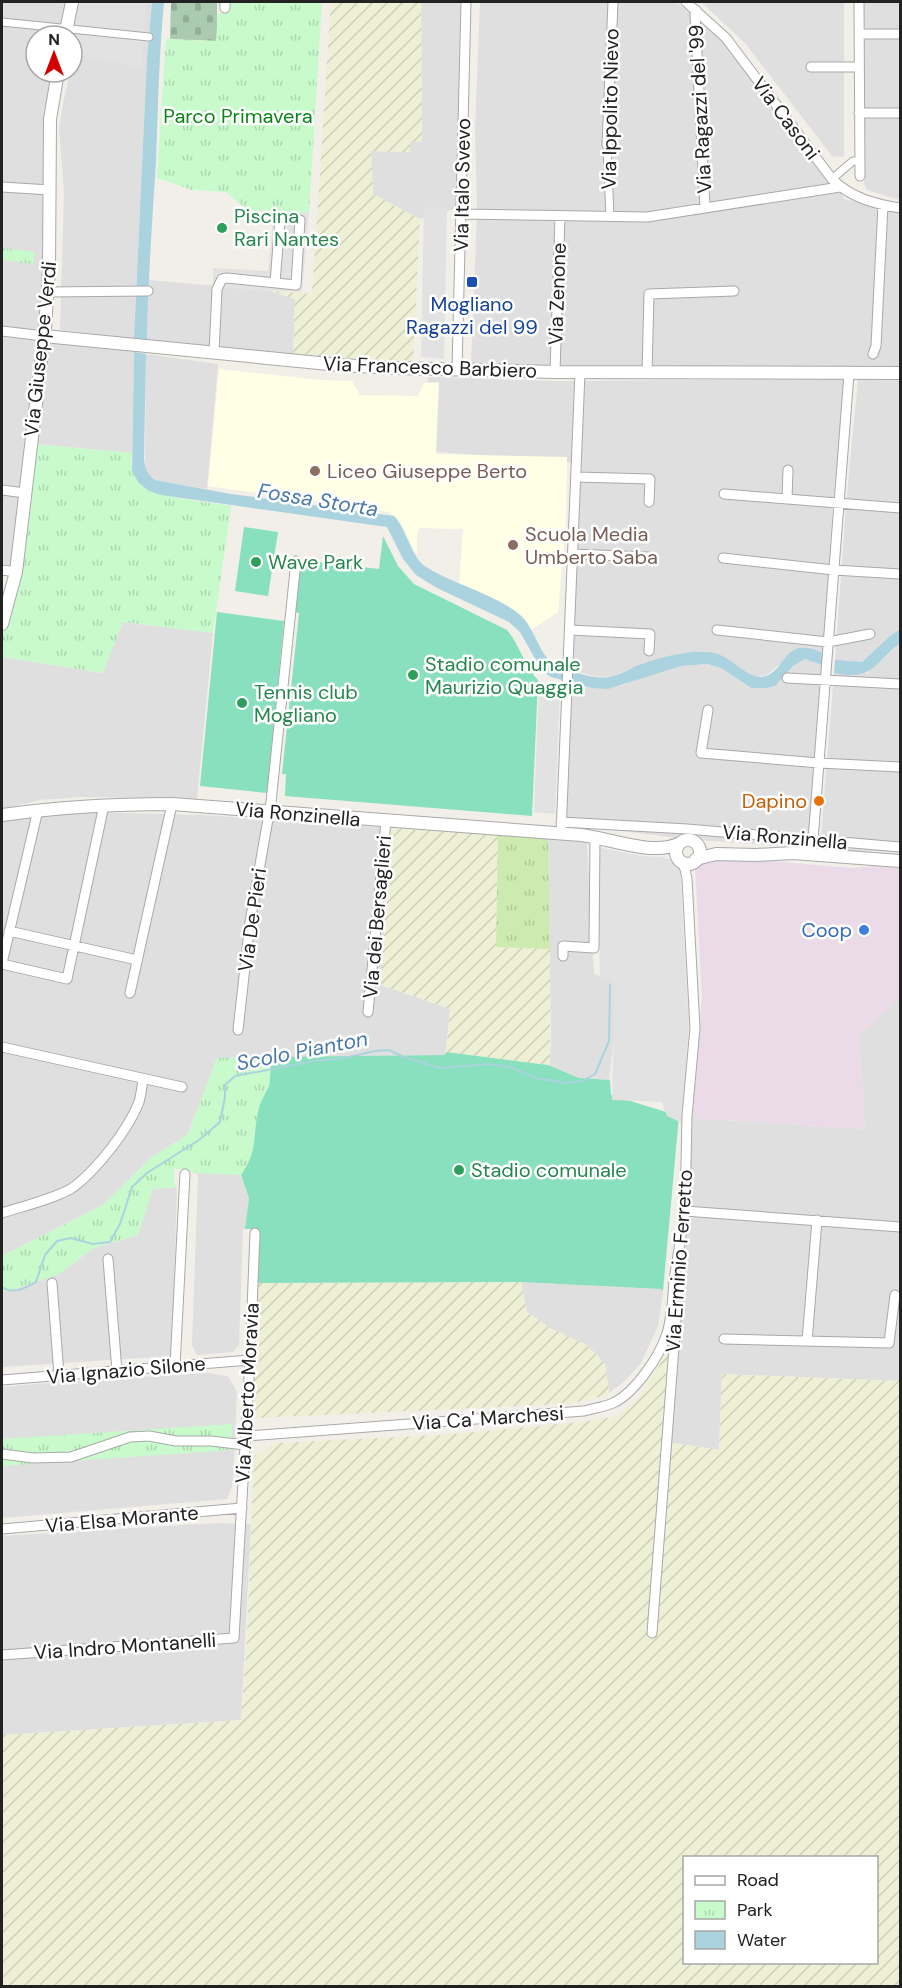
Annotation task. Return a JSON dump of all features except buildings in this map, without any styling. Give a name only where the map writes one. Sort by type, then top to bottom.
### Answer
[{"type":"street","points":[[68,24],[72,2]]},
{"type":"street","name":"Via Italo Svevo","points":[[457,369],[466,2]]},
{"type":"street","name":"Via Ippolito Nievo","points":[[610,217],[607,145],[613,2]]},
{"type":"street","name":"Via Casoni","points":[[686,2],[726,38],[840,187],[860,198],[900,208]]},
{"type":"street","points":[[859,2],[860,176]]},
{"type":"street","name":"Via Ragazzi del '99","points":[[696,10],[705,207]]},
{"type":"street","points":[[2,22],[24,25]]},
{"type":"street","points":[[84,33],[149,37]]},
{"type":"street","points":[[859,34],[900,34]]},
{"type":"street","points":[[811,67],[859,67]]},
{"type":"street","name":"Via Giuseppe Verdi","points":[[2,624],[16,572],[44,336],[48,292],[50,119],[56,84]]},
{"type":"street","points":[[859,113],[900,113]]},
{"type":"street","points":[[832,179],[853,161],[860,161]]},
{"type":"street","points":[[2,187],[50,190]]},
{"type":"street","name":"Via Ragazzi del '99","points":[[462,214],[647,217],[840,187]]},
{"type":"street","points":[[873,354],[876,346],[883,205]]},
{"type":"street","name":"Via Zenone","points":[[555,372],[560,216]]},
{"type":"street","points":[[214,353],[217,289],[222,279],[296,285],[300,220],[280,219],[275,283]]},
{"type":"street","points":[[48,292],[147,291]]},
{"type":"street","points":[[647,373],[649,294],[734,291]]},
{"type":"street","name":"Via Francesco Barbiero","points":[[2,331],[339,365],[555,372],[900,373]]},
{"type":"street","points":[[561,828],[580,372]]},
{"type":"street","points":[[812,853],[849,374]]},
{"type":"street","points":[[787,499],[788,470]]},
{"type":"street","points":[[576,477],[650,478],[649,502]]},
{"type":"street","points":[[2,490],[25,493]]},
{"type":"street","points":[[724,494],[900,508]]},
{"type":"street","points":[[572,554],[648,556]]},
{"type":"street","points":[[723,558],[834,570],[900,574]]},
{"type":"street","name":"Via De Pieri","points":[[238,1030],[250,922],[270,810],[296,561]]},
{"type":"street","points":[[2,570],[16,572]]},
{"type":"street","points":[[570,630],[650,634],[649,651]]},
{"type":"street","points":[[717,630],[828,642],[870,634]]},
{"type":"street","points":[[787,678],[900,684]]},
{"type":"street","points":[[708,710],[701,753],[900,767]]},
{"type":"street","points":[[38,810],[2,964],[67,979],[104,804]]},
{"type":"street","name":"Via Ronzinella","points":[[2,815],[104,804],[172,804],[386,821],[813,840],[900,847]]},
{"type":"street","points":[[130,993],[172,804]]},
{"type":"street","name":"Via dei Bersaglieri","points":[[368,1012],[386,821]]},
{"type":"street","name":"Via Ronzinella","points":[[561,828],[631,846],[651,848],[667,848],[688,840],[708,850],[723,854]]},
{"type":"street","points":[[563,956],[563,946],[594,948],[595,837]]},
{"type":"street","points":[[680,843],[676,849],[687,859]]},
{"type":"street","name":"Via Ronzinella","points":[[687,859],[699,851],[695,843]]},
{"type":"street","name":"Via Ronzinella","points":[[651,848],[687,859],[723,854],[812,853],[900,861]]},
{"type":"street","name":"Via Erminio Ferretto","points":[[652,1633],[676,1321],[672,1308],[685,1211],[687,1116],[695,1028],[687,859]]},
{"type":"street","points":[[9,930],[137,960]]},
{"type":"street","points":[[2,1047],[182,1087]]},
{"type":"street","points":[[2,1213],[74,1187],[100,1160],[129,1122],[139,1101],[143,1079]]},
{"type":"street","points":[[175,1366],[185,1174]]},
{"type":"street","points":[[685,1211],[900,1227]]},
{"type":"street","points":[[807,1341],[817,1220]]},
{"type":"street","name":"Via Alberto Moravia","points":[[239,1553],[255,1233]]},
{"type":"street","points":[[108,1259],[117,1371]]},
{"type":"street","points":[[52,1283],[59,1375]]},
{"type":"street","points":[[724,1339],[889,1343],[895,1295]]},
{"type":"street","name":"Via Ca' Marchesi","points":[[2,1454],[33,1458],[71,1457],[130,1437],[149,1436],[176,1441],[245,1440],[584,1411],[617,1401],[636,1384],[661,1348],[667,1333],[672,1308]]},
{"type":"street","name":"Via Ignazio Silone","points":[[2,1380],[250,1360]]},
{"type":"street","name":"Via Elsa Morante","points":[[2,1529],[242,1508]]},
{"type":"street","name":"Via Indro Montanelli","points":[[2,1655],[234,1638],[239,1553]]},
{"type":"shaded area","points":[[2,2],[69,2],[64,24],[24,24],[24,84],[52,84],[44,127],[48,187],[2,184]]},
{"type":"shaded area","points":[[77,2],[146,2],[142,68],[84,56],[84,24],[72,24]]},
{"type":"shaded area","points":[[85,2],[152,2],[147,58],[134,339],[60,330],[64,193],[59,128],[67,84],[84,84],[84,24],[80,24]]},
{"type":"shaded area","points":[[331,2],[421,2],[422,142],[410,142],[410,152],[371,151],[373,194],[420,219],[413,363],[293,357],[295,299],[271,291],[312,294]]},
{"type":"shaded area","points":[[421,2],[467,2],[464,206],[420,219],[373,194],[371,151],[410,152],[410,142],[422,142]]},
{"type":"shaded area","points":[[480,2],[677,2],[727,46],[839,189],[844,199],[900,213],[900,366],[560,369],[471,365],[477,213],[475,130]]},
{"type":"shaded area","points":[[701,2],[844,2],[844,157],[832,156],[745,43]]},
{"type":"shaded area","points":[[863,2],[900,2],[900,200],[867,190],[864,184]]},
{"type":"shaded area","points":[[2,190],[48,195],[42,333],[2,329]]},
{"type":"shaded area","points":[[424,207],[447,207],[444,359],[421,357]]},
{"type":"shaded area","points":[[274,213],[309,213],[302,292],[213,288],[213,268],[268,271]]},
{"type":"shaded area","points":[[149,280],[271,291],[295,299],[293,357],[147,341]]},
{"type":"shaded area","points":[[2,337],[44,341],[16,566],[2,564]]},
{"type":"shaded area","points":[[48,341],[134,352],[132,453],[35,444]]},
{"type":"shaded area","points":[[146,354],[218,364],[207,489],[155,480],[145,468]]},
{"type":"shaded area","points":[[219,369],[319,380],[352,381],[360,395],[418,396],[424,383],[439,382],[436,454],[567,457],[566,520],[558,612],[531,630],[459,586],[463,529],[420,528],[417,533],[417,555],[398,519],[389,512],[208,486]]},
{"type":"shaded area","points":[[428,378],[560,381],[845,379],[833,504],[823,653],[809,647],[802,647],[765,676],[754,676],[708,651],[679,654],[637,666],[611,677],[594,676],[565,668],[575,463],[427,451]]},
{"type":"shaded area","points":[[858,379],[900,379],[900,629],[862,662],[841,662],[835,660]]},
{"type":"shaded area","points":[[122,622],[213,633],[197,799],[82,797],[40,800],[2,809],[2,657],[103,673]]},
{"type":"shaded area","points":[[900,643],[900,853],[820,849],[834,673],[867,673]]},
{"type":"shaded area","points":[[805,659],[822,665],[808,848],[685,839],[566,824],[570,683],[621,686],[642,677],[681,666],[707,664],[721,668],[750,688],[767,688],[775,686],[793,666]]},
{"type":"shaded area","points":[[539,681],[560,689],[555,814],[534,812]]},
{"type":"shaded area","points":[[82,812],[204,815],[390,828],[381,985],[450,1009],[445,1055],[217,1058],[188,1134],[151,1158],[103,1205],[2,1256],[2,821]]},
{"type":"shaded area","points":[[390,828],[498,835],[496,946],[550,949],[550,1065],[446,1052],[450,1009],[381,985]]},
{"type":"shaded area","points":[[548,838],[587,842],[594,974],[616,982],[621,1011],[614,1038],[609,1080],[579,1078],[548,1065],[550,1065],[551,1038]]},
{"type":"shaded area","points":[[597,847],[642,856],[662,857],[672,860],[680,870],[689,1025],[682,1123],[667,1116],[662,1102],[612,1100],[615,981],[600,979]]},
{"type":"shaded area","points":[[703,855],[852,868],[876,866],[900,868],[900,997],[859,1035],[865,1129],[691,1118],[702,997],[695,866]]},
{"type":"shaded area","points":[[900,997],[900,1381],[722,1374],[719,1450],[667,1442],[691,1118],[865,1129],[859,1035]]},
{"type":"shaded area","points":[[195,1171],[240,1174],[249,1198],[245,1229],[243,1229],[239,1345],[233,1352],[197,1355],[192,1345],[198,1175],[194,1173]]},
{"type":"shaded area","points":[[177,1187],[172,1356],[2,1367],[2,1293],[57,1275],[94,1248],[138,1235],[153,1189]]},
{"type":"shaded area","points":[[521,1282],[661,1289],[663,1291],[658,1326],[641,1363],[625,1381],[609,1393],[605,1364],[587,1345],[550,1328],[527,1312]]},
{"type":"shaded area","points":[[521,1282],[527,1312],[550,1328],[587,1345],[605,1364],[609,1393],[568,1404],[257,1418],[252,1414],[257,1283]]},
{"type":"shaded area","points":[[673,1338],[667,1442],[719,1450],[722,1374],[900,1381],[900,1986],[2,1986],[2,1735],[241,1720],[247,1638],[254,1456],[275,1443],[442,1435],[581,1422],[614,1417],[637,1400],[669,1350]]},
{"type":"shaded area","points":[[208,1373],[228,1376],[237,1392],[233,1483],[227,1499],[2,1518],[2,1387]]},
{"type":"shaded area","points":[[216,1523],[251,1524],[241,1720],[2,1735],[2,1536]]},
{"type":"green space","points":[[171,2],[219,2],[217,3],[217,41],[170,39]]},
{"type":"green space","name":"Parco Primavera","points":[[231,2],[322,2],[309,213],[249,211],[226,192],[192,190],[157,178],[166,39],[216,41],[218,13],[230,13]]},
{"type":"green space","points":[[2,248],[35,252],[33,264],[2,260]]},
{"type":"green space","points":[[35,444],[132,453],[134,474],[144,486],[167,495],[231,506],[213,633],[123,622],[103,673],[2,657],[2,634]]},
{"type":"green space","name":"Wave Park","points":[[244,527],[278,532],[268,596],[235,591]]},
{"type":"green space","name":"Stadio comunale Maurizio Quaggia","points":[[383,536],[398,566],[414,584],[507,630],[538,680],[532,816],[285,796],[286,774],[282,774],[299,613],[294,612],[301,560],[379,569]]},
{"type":"green space","name":"Tennis club Mogliano","points":[[217,612],[284,621],[267,793],[200,786]]},
{"type":"green space","points":[[498,835],[548,838],[550,949],[496,947]]},
{"type":"green space","name":"Stadio comunale","points":[[446,1052],[548,1065],[579,1078],[610,1080],[611,1095],[679,1116],[663,1291],[661,1289],[521,1282],[257,1283],[259,1229],[245,1229],[249,1198],[241,1175],[253,1150],[259,1108],[269,1086],[271,1057],[445,1055]]},
{"type":"green space","points":[[271,1057],[269,1086],[259,1108],[254,1145],[250,1159],[241,1175],[194,1173],[186,1169],[174,1169],[174,1184],[177,1187],[153,1189],[138,1235],[94,1248],[57,1275],[2,1293],[2,1256],[103,1205],[151,1158],[188,1134],[217,1058]]},
{"type":"green space","points":[[232,1424],[231,1450],[2,1466],[2,1439]]},
{"type":"water","points":[[152,2],[164,2],[147,341],[134,339],[147,58]]},
{"type":"water","points":[[134,352],[146,354],[144,459],[147,471],[155,480],[231,494],[394,516],[423,565],[508,606],[519,614],[529,626],[545,655],[556,666],[603,678],[681,653],[708,652],[723,656],[749,673],[762,677],[770,675],[792,651],[800,648],[810,648],[823,653],[822,665],[805,659],[793,666],[775,686],[767,688],[751,688],[721,668],[707,664],[681,666],[608,689],[592,688],[551,677],[542,671],[520,632],[509,622],[437,588],[416,575],[403,559],[387,527],[161,495],[149,491],[138,482],[132,471]]},
{"type":"water","points":[[900,629],[900,643],[872,668],[857,675],[834,673],[835,660],[862,662]]},
{"type":"waterway","name":"Scolo Pianton","points":[[2,1287],[15,1291],[36,1282],[45,1255],[57,1241],[71,1238],[93,1244],[110,1242],[120,1224],[132,1187],[147,1173],[199,1140],[220,1122],[225,1085],[235,1076],[389,1050],[440,1068],[489,1064],[510,1067],[536,1078],[566,1083],[583,1081],[595,1074],[609,1041],[610,985]]},
{"type":"place","name":"Piscina Rari Nantes","points":[[222,228]]},
{"type":"place","name":"Mogliano Ragazzi del 99","points":[[472,282]]},
{"type":"place","name":"Liceo Giuseppe Berto","points":[[315,471]]},
{"type":"place","name":"Scuola Media Umberto Saba","points":[[513,545]]},
{"type":"place","name":"Wave Park","points":[[256,562]]},
{"type":"place","name":"Stadio comunale Maurizio Quaggia","points":[[413,675]]},
{"type":"place","name":"Tennis club Mogliano","points":[[242,703]]},
{"type":"place","name":"Dapino","points":[[819,801]]},
{"type":"place","name":"Coop","points":[[864,930]]},
{"type":"place","name":"Stadio comunale","points":[[459,1170]]},
{"type":"water label","name":"Fossa Storta","points":[[318,500]]}]
